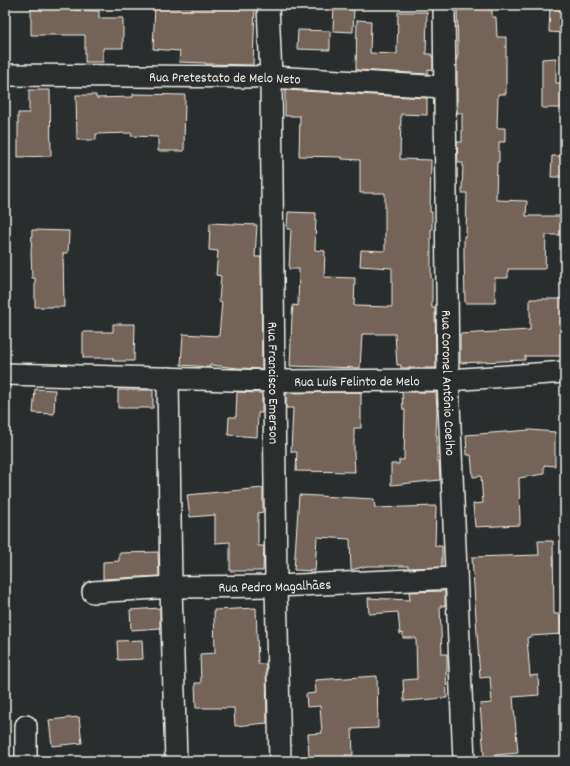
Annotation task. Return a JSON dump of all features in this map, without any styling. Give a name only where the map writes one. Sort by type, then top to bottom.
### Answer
[{"type":"street","name":"Rua Francisco Emerson","points":[[268,5],[271,77],[276,586],[280,761]]},
{"type":"street","name":"Rua Coronel Antônio Coelho","points":[[444,5],[448,380],[464,761]]},
{"type":"street","name":"Rua Pretestato de Melo Neto","points":[[5,75],[271,77],[444,87]]},
{"type":"street","name":"Rua Luís Felinto de Melo","points":[[5,374],[274,381],[448,380],[565,372]]},
{"type":"street","points":[[168,378],[171,587],[176,761]]},
{"type":"street","name":"Rua Pedro Magalhães","points":[[93,592],[171,587],[276,586],[456,578]]},
{"type":"street","points":[[26,726],[26,761]]},
{"type":"building","points":[[31,5],[74,5],[74,10],[99,11],[99,18],[123,18],[123,48],[103,48],[103,62],[85,62],[85,35],[31,35]]},
{"type":"building","points":[[155,5],[255,5],[253,65],[179,62],[180,51],[153,49]]},
{"type":"building","points":[[334,5],[354,6],[353,32],[333,31]]},
{"type":"building","points":[[457,5],[492,5],[492,17],[496,17],[497,37],[506,37],[506,94],[498,94],[497,128],[505,128],[505,142],[499,142],[496,200],[527,201],[526,216],[565,216],[565,235],[546,235],[545,269],[508,269],[508,278],[495,278],[495,303],[465,303],[464,236],[466,236],[467,193],[462,193],[463,163],[458,163],[457,142],[462,142],[462,113],[457,113]]},
{"type":"building","points":[[550,5],[565,5],[565,33],[549,32]]},
{"type":"building","points":[[398,12],[427,12],[426,54],[431,54],[431,56],[433,56],[433,70],[428,69],[428,74],[356,70],[357,20],[371,21],[370,53],[397,54]]},
{"type":"building","points":[[298,30],[330,31],[330,50],[297,49]]},
{"type":"building","points":[[556,58],[556,83],[565,83],[565,108],[542,108],[542,59]]},
{"type":"building","points":[[29,90],[50,90],[51,156],[18,157],[18,113],[29,113]]},
{"type":"building","points":[[285,90],[427,98],[427,115],[401,114],[400,159],[431,160],[431,278],[432,308],[435,308],[436,368],[401,368],[401,365],[397,365],[395,334],[362,334],[360,368],[290,366],[293,305],[298,306],[299,269],[289,269],[291,229],[287,229],[288,212],[316,213],[315,250],[325,251],[324,277],[355,278],[354,306],[392,307],[392,268],[360,266],[361,250],[385,251],[385,193],[360,193],[360,160],[342,159],[342,157],[299,156],[300,116],[285,116]]},
{"type":"building","points":[[133,94],[185,95],[184,151],[158,151],[158,137],[131,136],[132,133],[96,134],[96,140],[77,140],[76,95],[96,95],[96,98],[133,97]]},
{"type":"building","points":[[552,156],[565,156],[565,177],[551,177]]},
{"type":"building","points":[[210,223],[257,225],[255,257],[261,257],[262,369],[210,365],[210,367],[181,365],[183,334],[219,336],[222,302],[219,301],[221,276],[216,275],[218,251],[209,250]]},
{"type":"building","points":[[32,230],[69,231],[68,253],[63,253],[64,307],[35,307],[35,278],[32,278]]},
{"type":"building","points":[[530,299],[565,299],[565,314],[563,314],[564,356],[525,356],[525,360],[460,363],[460,334],[530,330]]},
{"type":"building","points":[[113,324],[135,324],[134,361],[113,361],[113,358],[83,358],[83,332],[113,332]]},
{"type":"building","points":[[35,389],[55,390],[54,414],[33,413]]},
{"type":"building","points":[[118,390],[153,390],[153,408],[118,408]]},
{"type":"building","points":[[237,392],[262,393],[262,413],[258,413],[257,437],[228,435],[229,417],[236,417]]},
{"type":"building","points":[[361,392],[361,428],[354,428],[355,472],[296,471],[297,452],[291,452],[293,408],[286,408],[286,393]]},
{"type":"building","points":[[402,392],[436,392],[437,461],[439,461],[440,480],[391,485],[391,464],[399,464],[399,460],[404,460],[405,410],[403,410]]},
{"type":"building","points":[[530,430],[555,432],[555,466],[544,465],[544,474],[519,478],[520,525],[475,527],[473,504],[483,503],[481,476],[473,477],[471,455],[467,455],[466,435]]},
{"type":"building","points":[[263,488],[263,512],[258,513],[258,546],[264,546],[263,571],[230,571],[230,542],[215,543],[215,515],[190,517],[187,495]]},
{"type":"building","points":[[299,495],[374,499],[375,508],[436,506],[435,546],[442,546],[442,567],[408,568],[408,566],[367,566],[351,570],[350,539],[317,537],[315,571],[294,570]]},
{"type":"building","points":[[538,541],[553,541],[554,614],[560,614],[561,634],[530,636],[527,638],[530,676],[538,675],[539,695],[513,697],[518,753],[484,756],[480,704],[492,703],[490,677],[480,678],[472,557],[539,555]]},
{"type":"building","points":[[158,552],[159,576],[103,579],[103,562],[119,561],[119,553]]},
{"type":"building","points":[[445,591],[445,606],[440,606],[442,654],[447,654],[447,698],[404,701],[403,680],[417,679],[416,638],[403,638],[403,633],[400,634],[398,612],[369,614],[368,598],[410,600],[409,592]]},
{"type":"building","points":[[160,608],[160,628],[131,630],[130,610]]},
{"type":"building","points":[[256,608],[258,664],[266,664],[267,723],[235,726],[234,708],[196,708],[195,683],[201,683],[200,654],[215,653],[214,610]]},
{"type":"building","points":[[142,640],[143,659],[118,660],[117,641]]},
{"type":"building","points":[[377,676],[378,728],[352,729],[353,755],[345,755],[346,761],[309,761],[308,734],[322,733],[320,706],[307,707],[306,694],[316,693],[315,680]]},
{"type":"building","points":[[79,717],[82,743],[52,746],[49,720]]}]
